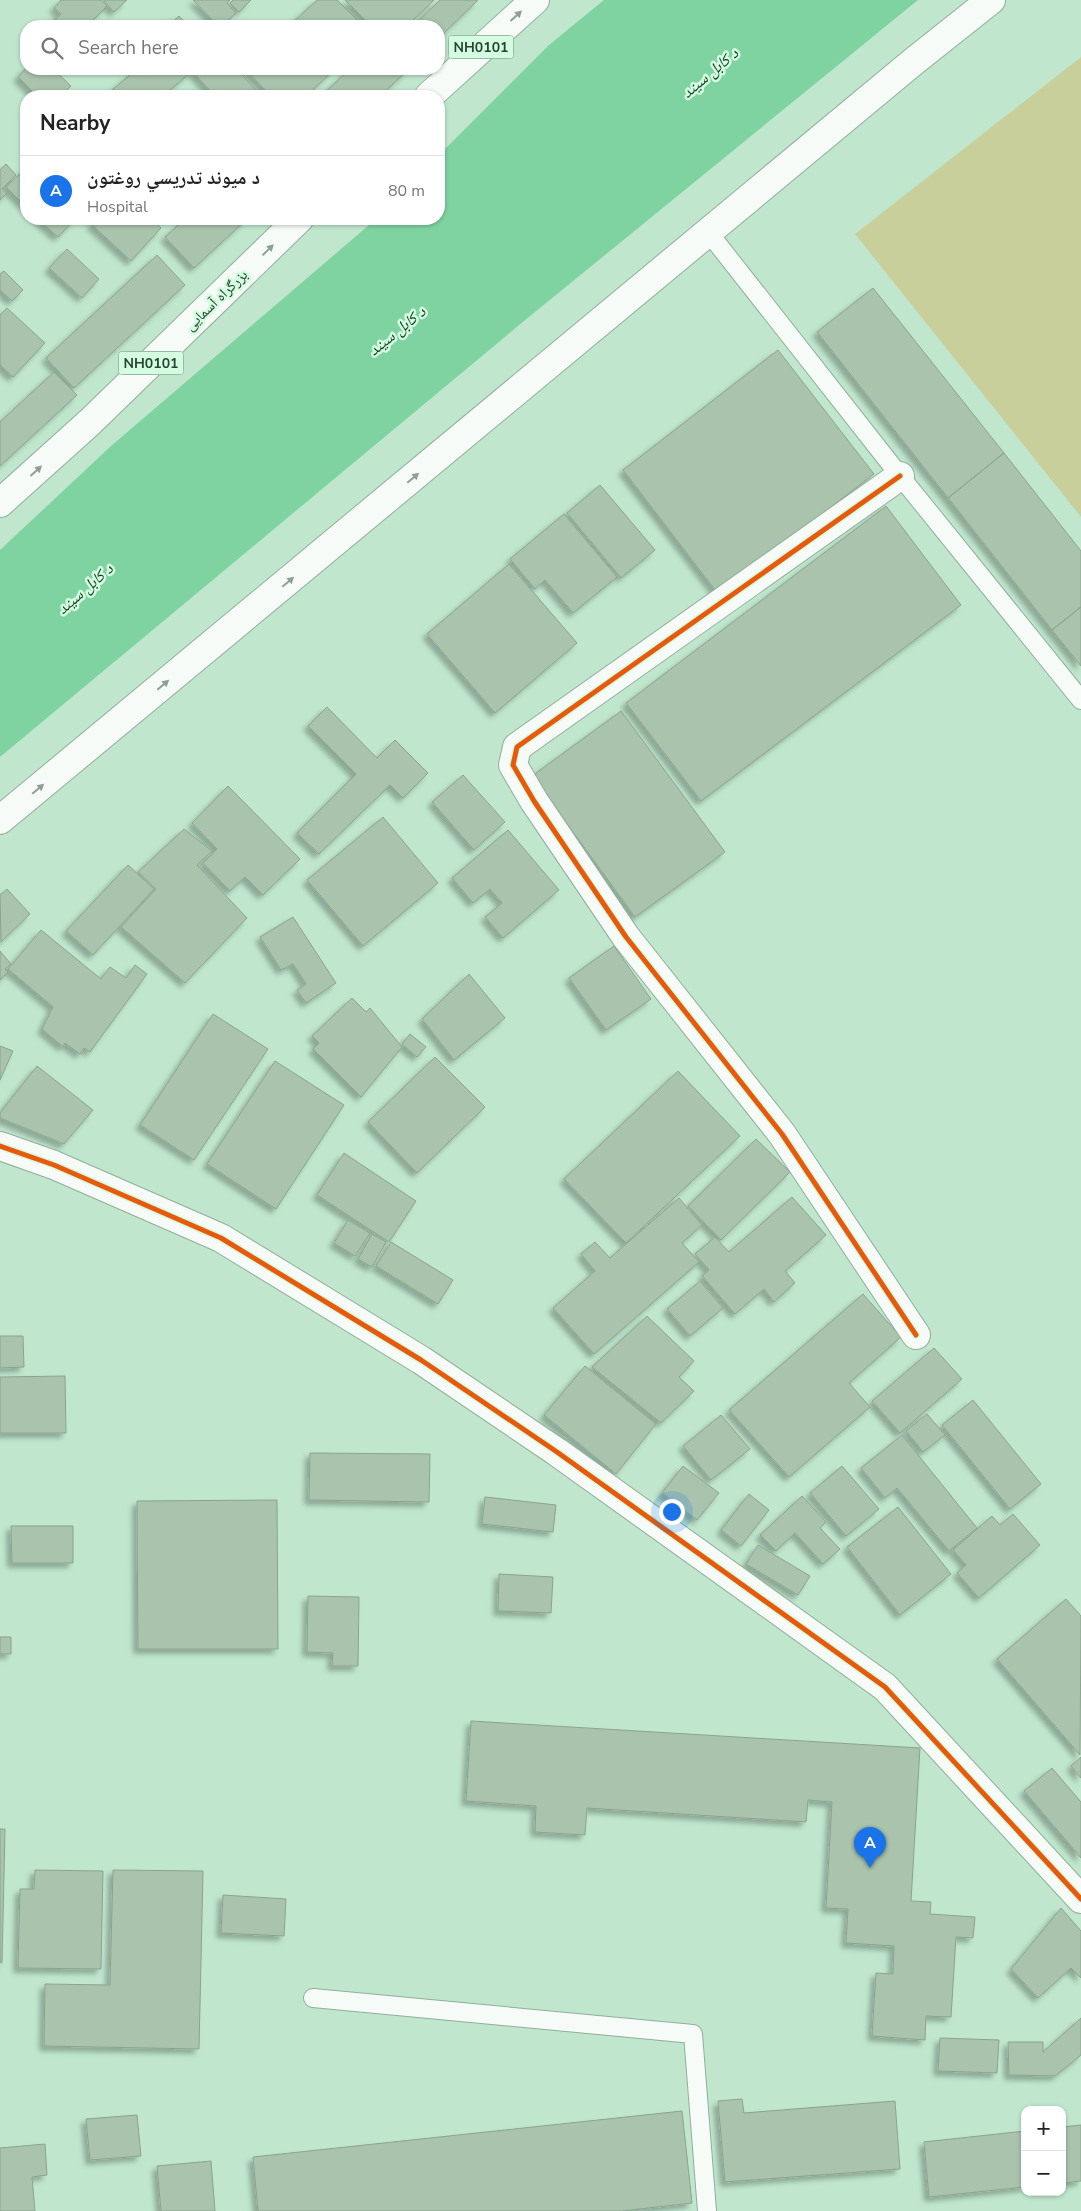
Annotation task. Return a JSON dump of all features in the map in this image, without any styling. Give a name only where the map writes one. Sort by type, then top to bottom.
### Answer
[{"type":"main road","name":"NH0101","points":[[435,90],[535,0]]},
{"type":"main road","points":[[0,820],[913,62],[991,0]]},
{"type":"main road","name":"بزرگراه آسمایی","points":[[0,504],[90,422],[294,225]]},
{"type":"main road","points":[[900,476],[516,747],[513,766],[534,801],[626,937],[782,1134],[916,1335]]},
{"type":"main road","points":[[0,1146],[54,1165],[221,1238],[421,1360],[557,1452],[885,1688],[1081,1899]]},
{"type":"lane","points":[[709,233],[900,476],[1081,700]]},
{"type":"lane","points":[[313,1998],[693,2034],[706,2211]]},
{"type":"shaded area","points":[[1081,57],[1081,517],[855,234]]},
{"type":"water","name":"د کابل سيند","points":[[604,0],[918,0],[524,321],[0,757],[0,550],[111,446],[369,225],[445,225],[445,149],[549,45]]},
{"type":"building","points":[[61,0],[101,0],[107,6],[93,20],[54,20],[61,14],[54,8]]},
{"type":"building","points":[[103,0],[127,0],[114,12]]},
{"type":"building","points":[[193,0],[230,0],[227,3],[236,13],[228,20],[212,20]]},
{"type":"building","points":[[233,0],[251,0],[239,12],[230,3]]},
{"type":"building","points":[[317,0],[337,0],[357,20],[295,20]]},
{"type":"building","points":[[345,0],[434,0],[413,20],[365,20]]},
{"type":"building","points":[[440,0],[478,0],[445,32],[445,20],[419,20]]},
{"type":"building","points":[[179,16],[183,20],[175,20]]},
{"type":"building","points":[[20,75],[59,75],[71,86],[67,90],[31,90],[18,77]]},
{"type":"building","points":[[130,75],[187,75],[170,90],[112,90]]},
{"type":"building","points":[[196,75],[242,75],[256,90],[209,90]]},
{"type":"building","points":[[251,75],[329,75],[312,90],[265,90]]},
{"type":"building","points":[[344,75],[403,75],[386,90],[327,90]]},
{"type":"building","points":[[6,164],[16,175],[2,189],[7,193],[0,200],[0,170]]},
{"type":"building","points":[[20,174],[20,201],[6,187]]},
{"type":"building","points":[[45,225],[69,225],[58,237]]},
{"type":"building","points":[[92,225],[158,225],[161,228],[131,261]]},
{"type":"building","points":[[178,225],[241,225],[194,268],[165,237]]},
{"type":"building","points":[[67,249],[99,279],[82,298],[49,268]]},
{"type":"building","points":[[157,255],[185,285],[74,388],[46,358]]},
{"type":"building","points":[[4,271],[23,290],[12,301],[0,290],[0,274]]},
{"type":"building","points":[[873,288],[1004,453],[948,498],[817,332]]},
{"type":"building","points":[[7,308],[45,343],[13,377],[0,365],[0,315]]},
{"type":"building","points":[[778,350],[874,474],[718,594],[623,470]]},
{"type":"building","points":[[54,372],[77,395],[0,466],[0,422]]},
{"type":"building","points":[[1004,453],[1081,551],[1081,607],[1052,630],[948,498]]},
{"type":"building","points":[[600,485],[655,550],[621,578],[567,513]]},
{"type":"building","points":[[886,506],[961,605],[701,801],[626,703]]},
{"type":"building","points":[[564,514],[617,577],[573,613],[545,580],[535,589],[510,559]]},
{"type":"building","points":[[509,564],[577,643],[495,713],[427,634]]},
{"type":"building","points":[[1081,607],[1081,666],[1052,630]]},
{"type":"building","points":[[327,707],[377,758],[395,740],[428,773],[403,798],[390,785],[319,854],[297,833],[356,774],[308,726]]},
{"type":"building","points":[[621,711],[725,852],[635,917],[532,776]]},
{"type":"building","points":[[463,775],[505,822],[474,850],[432,802]]},
{"type":"building","points":[[228,786],[300,859],[263,895],[245,877],[230,891],[203,863],[217,849],[192,823]]},
{"type":"building","points":[[383,817],[438,883],[363,946],[307,880]]},
{"type":"building","points":[[184,829],[212,851],[197,865],[247,918],[185,983],[121,927],[156,889],[138,872]]},
{"type":"building","points":[[508,830],[559,890],[503,938],[485,917],[502,903],[490,889],[473,903],[452,878]]},
{"type":"building","points":[[128,865],[154,889],[93,955],[66,931]]},
{"type":"building","points":[[7,889],[30,914],[1,942],[0,895]]},
{"type":"building","points":[[293,917],[336,983],[306,1003],[297,990],[306,984],[293,964],[281,970],[260,937]]},
{"type":"building","points":[[41,930],[101,979],[110,967],[126,978],[135,965],[147,974],[90,1052],[84,1048],[80,1054],[65,1043],[63,1047],[42,1029],[53,1007],[8,969]]},
{"type":"building","points":[[614,946],[651,999],[606,1030],[569,978]]},
{"type":"building","points":[[0,951],[11,964],[5,969],[8,972],[0,980]]},
{"type":"building","points":[[469,974],[505,1018],[454,1060],[422,1019]]},
{"type":"building","points":[[352,998],[366,1012],[370,1008],[402,1047],[361,1097],[313,1049],[319,1043],[312,1036]]},
{"type":"building","points":[[213,1014],[268,1049],[194,1160],[140,1125]]},
{"type":"building","points":[[410,1034],[426,1047],[417,1057],[402,1044]]},
{"type":"building","points":[[0,1046],[13,1051],[0,1080]]},
{"type":"building","points":[[435,1057],[485,1107],[417,1173],[368,1122]]},
{"type":"building","points":[[275,1061],[344,1105],[276,1209],[207,1164]]},
{"type":"building","points":[[37,1066],[93,1110],[64,1144],[0,1118],[0,1113]]},
{"type":"building","points":[[678,1071],[740,1136],[626,1243],[564,1179]]},
{"type":"building","points":[[756,1139],[790,1172],[721,1240],[688,1206]]},
{"type":"building","points":[[344,1153],[416,1201],[389,1242],[317,1195]]},
{"type":"building","points":[[792,1197],[826,1235],[785,1271],[795,1283],[774,1302],[764,1289],[735,1314],[702,1276],[709,1270],[695,1254],[715,1237],[729,1252]]},
{"type":"building","points":[[679,1198],[702,1225],[682,1243],[699,1262],[594,1354],[553,1308],[595,1271],[581,1254],[595,1242],[610,1258]]},
{"type":"building","points":[[348,1220],[370,1233],[355,1256],[334,1243]]},
{"type":"building","points":[[372,1234],[386,1242],[372,1267],[358,1259]]},
{"type":"building","points":[[391,1242],[453,1280],[438,1304],[376,1266]]},
{"type":"building","points":[[700,1281],[723,1308],[690,1336],[667,1309]]},
{"type":"building","points":[[863,1294],[901,1337],[849,1383],[870,1407],[789,1477],[729,1410]]},
{"type":"building","points":[[647,1316],[694,1361],[679,1377],[694,1391],[661,1423],[592,1367]]},
{"type":"building","points":[[0,1336],[23,1336],[24,1367],[0,1368]]},
{"type":"building","points":[[934,1348],[962,1379],[900,1433],[872,1401]]},
{"type":"building","points":[[585,1366],[656,1424],[616,1474],[544,1415]]},
{"type":"building","points":[[65,1376],[66,1433],[0,1433],[0,1377]]},
{"type":"building","points":[[973,1400],[1041,1484],[1010,1509],[942,1425]]},
{"type":"building","points":[[927,1414],[945,1435],[923,1452],[906,1431]]},
{"type":"building","points":[[721,1415],[750,1449],[711,1480],[683,1446]]},
{"type":"building","points":[[902,1435],[977,1528],[949,1551],[897,1488],[885,1498],[861,1468]]},
{"type":"building","points":[[310,1453],[430,1454],[429,1502],[309,1500]]},
{"type":"building","points":[[683,1466],[719,1493],[697,1520],[662,1493]]},
{"type":"building","points":[[842,1466],[879,1509],[846,1536],[810,1493]]},
{"type":"building","points":[[749,1494],[769,1510],[741,1546],[721,1530]]},
{"type":"building","points":[[802,1496],[826,1522],[820,1528],[840,1549],[823,1564],[795,1533],[776,1551],[760,1535]]},
{"type":"building","points":[[485,1497],[556,1505],[553,1532],[482,1524]]},
{"type":"building","points":[[277,1500],[278,1649],[138,1649],[137,1501]]},
{"type":"building","points":[[898,1507],[951,1574],[900,1615],[847,1547]]},
{"type":"building","points":[[1013,1514],[1040,1545],[979,1598],[957,1573],[966,1565],[953,1550],[992,1516],[1000,1525]]},
{"type":"building","points":[[11,1526],[73,1526],[73,1563],[12,1563]]},
{"type":"building","points":[[758,1545],[810,1576],[798,1595],[746,1564]]},
{"type":"building","points":[[499,1574],[553,1577],[551,1613],[498,1611]]},
{"type":"building","points":[[308,1596],[359,1597],[358,1666],[332,1666],[333,1653],[307,1652]]},
{"type":"building","points":[[1066,1599],[1081,1616],[1080,1755],[997,1659]]},
{"type":"building","points":[[0,1637],[11,1637],[11,1654],[0,1654]]},
{"type":"building","points":[[471,1721],[920,1748],[911,1901],[931,1902],[930,1914],[975,1917],[973,1938],[956,1937],[951,2017],[926,2016],[925,2040],[872,2036],[876,1973],[893,1974],[894,1946],[846,1943],[848,1909],[826,1908],[832,1802],[808,1800],[806,1822],[587,1808],[585,1835],[535,1832],[536,1806],[466,1801]]},
{"type":"building","points":[[1081,1757],[1081,1778],[1071,1766]]},
{"type":"building","points":[[1052,1768],[1081,1802],[1081,1858],[1024,1791]]},
{"type":"building","points":[[0,1829],[5,1829],[2,1963],[0,1962]]},
{"type":"building","points":[[35,1870],[103,1871],[101,1969],[18,1968],[20,1889],[34,1889]]},
{"type":"building","points":[[113,1870],[203,1871],[199,2049],[44,2046],[45,1984],[110,1985]]},
{"type":"building","points":[[223,1895],[286,1899],[284,1936],[221,1933]]},
{"type":"building","points":[[1061,1908],[1081,1931],[1081,1978],[1071,1968],[1038,1998],[1011,1969]]},
{"type":"building","points":[[1081,2018],[1081,2055],[1055,2076],[1009,2075],[1008,2042],[1043,2042],[1043,2052]]},
{"type":"building","points":[[940,2038],[999,2040],[997,2073],[938,2071]]},
{"type":"building","points":[[742,2099],[744,2113],[895,2101],[900,2169],[725,2182],[718,2101]]},
{"type":"building","points":[[682,2111],[692,2203],[622,2211],[258,2211],[253,2157]]},
{"type":"building","points":[[137,2115],[141,2156],[90,2160],[86,2119]]},
{"type":"building","points":[[1081,2125],[1081,2181],[1066,2183],[1066,2127]]},
{"type":"building","points":[[1021,2131],[1021,2187],[929,2197],[924,2142]]},
{"type":"building","points":[[45,2144],[47,2175],[32,2177],[35,2211],[0,2211],[0,2148]]},
{"type":"building","points":[[211,2161],[215,2211],[161,2211],[157,2166]]},
{"type":"cycle path","points":[[900,476],[517,747],[513,765],[534,801],[626,937],[782,1134],[916,1335]]},
{"type":"cycle path","points":[[0,1146],[54,1165],[221,1238],[421,1360],[557,1452],[885,1687],[1081,1899]]},
{"type":"place","name":"د میوند تدریسي روغتون","points":[[870,1868]]}]
